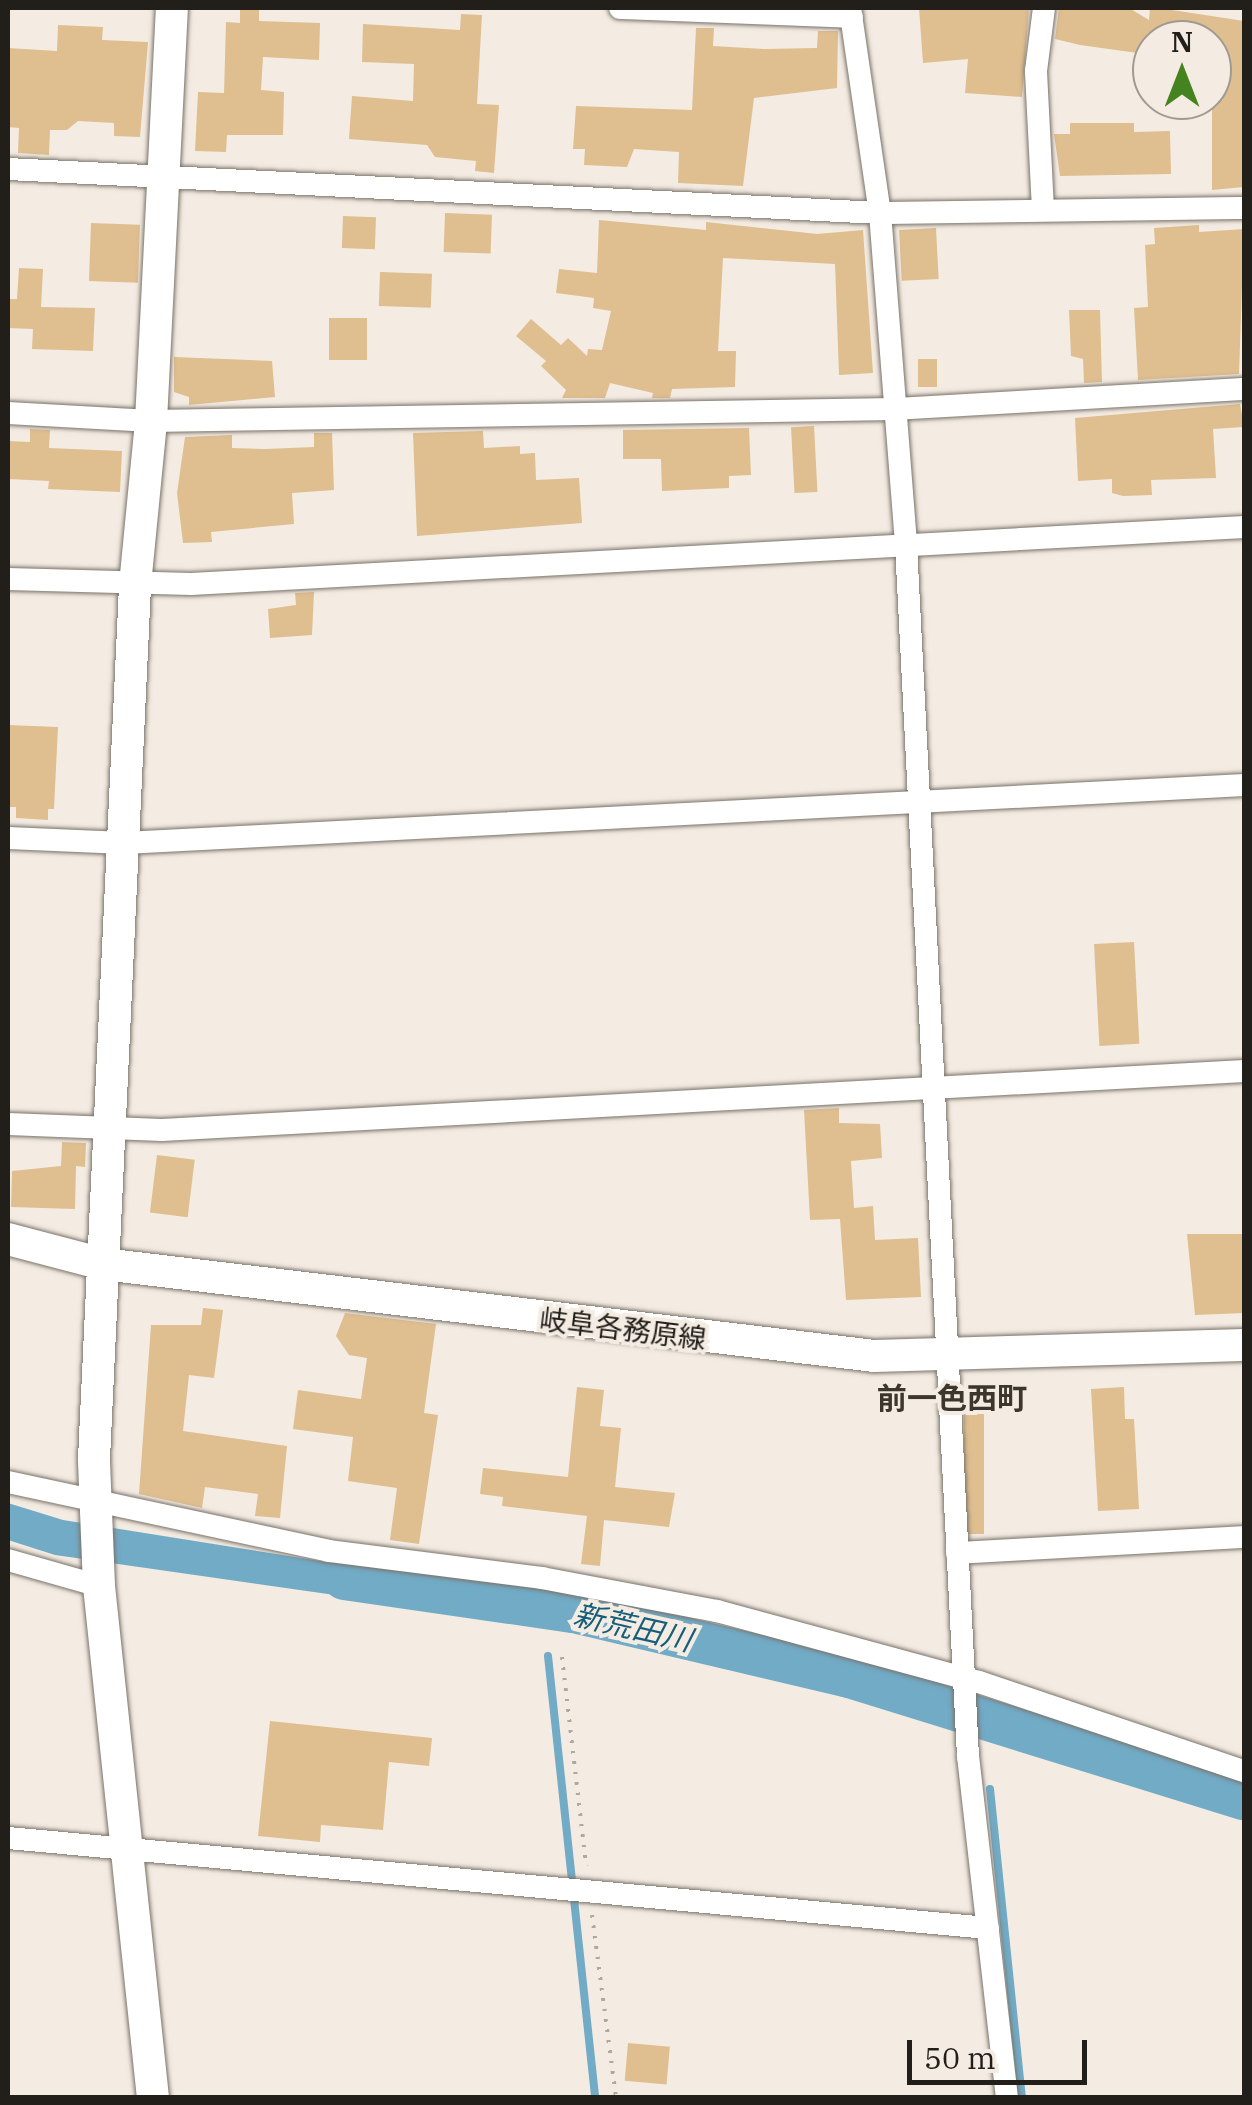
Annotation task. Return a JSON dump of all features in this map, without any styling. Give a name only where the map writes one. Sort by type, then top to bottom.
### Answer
[{"type":"street","points":[[153,2098],[95,1511],[136,585],[152,421],[172,8]]},
{"type":"street","points":[[620,8],[851,12],[880,212],[896,409],[963,1684],[1007,2098]]},
{"type":"street","points":[[1043,210],[1036,71],[1044,8]]},
{"type":"street","points":[[8,168],[880,212],[1244,208]]},
{"type":"street","points":[[8,413],[152,421],[896,409],[1244,390]]},
{"type":"street","points":[[8,579],[136,585],[1244,527]]},
{"type":"street","points":[[8,838],[124,843],[1244,786]]},
{"type":"street","points":[[8,1124],[111,1130],[1244,1072]]},
{"type":"street","name":"岐阜各務原線","points":[[8,1239],[103,1264],[588,1326],[943,1358],[1244,1345]]},
{"type":"street","points":[[8,1482],[95,1511],[328,1551],[542,1578],[717,1611],[1244,1771]]},
{"type":"street","points":[[957,1553],[1244,1537]]},
{"type":"street","points":[[8,1560],[99,1581]]},
{"type":"street","points":[[8,1838],[126,1844],[988,1928]]},
{"type":"water","points":[[8,1503],[63,1520],[402,1574],[398,1604],[55,1555],[8,1540]]},
{"type":"building","points":[[240,8],[259,8],[259,21],[320,23],[319,60],[263,57],[261,90],[284,92],[283,135],[227,135],[226,152],[195,151],[198,92],[224,93],[226,22],[240,23]]},
{"type":"building","points":[[919,8],[1029,8],[1022,97],[965,93],[968,59],[923,63]]},
{"type":"building","points":[[1059,8],[1129,8],[1149,20],[1132,20],[1132,52],[1055,39]]},
{"type":"building","points":[[1150,8],[1244,21],[1244,187],[1212,190],[1212,120],[1232,120],[1232,20],[1149,20]]},
{"type":"building","points":[[461,14],[482,15],[477,104],[499,105],[494,173],[475,171],[476,161],[435,157],[427,145],[349,139],[352,96],[413,101],[414,64],[362,62],[363,24],[460,30]]},
{"type":"building","points":[[58,25],[103,27],[102,40],[148,42],[140,137],[114,136],[114,123],[78,121],[67,130],[50,130],[49,155],[18,153],[19,128],[8,127],[8,48],[57,51]]},
{"type":"building","points":[[696,28],[714,28],[713,46],[764,49],[817,48],[818,31],[838,31],[837,88],[754,98],[743,186],[678,183],[679,152],[634,149],[627,167],[584,165],[585,149],[573,149],[576,106],[692,110]]},
{"type":"building","points":[[1070,123],[1134,123],[1134,132],[1170,131],[1171,174],[1060,176],[1054,134],[1070,134]]},
{"type":"building","points":[[445,213],[492,215],[491,254],[444,252]]},
{"type":"building","points":[[343,216],[376,217],[375,249],[342,248]]},
{"type":"building","points":[[599,220],[706,230],[706,222],[817,234],[863,230],[873,373],[839,375],[835,264],[723,258],[718,351],[736,351],[735,387],[672,389],[670,398],[652,398],[653,393],[610,383],[605,398],[562,398],[566,390],[541,366],[546,361],[516,336],[531,319],[561,345],[568,338],[587,356],[588,349],[602,350],[611,311],[593,308],[594,298],[556,293],[559,269],[597,273]]},
{"type":"building","points":[[91,223],[140,225],[138,283],[89,281]]},
{"type":"building","points":[[1199,225],[1199,232],[1244,229],[1239,374],[1138,380],[1134,308],[1148,307],[1145,245],[1155,244],[1154,228]]},
{"type":"building","points":[[936,228],[939,279],[902,281],[899,230]]},
{"type":"building","points":[[19,268],[43,269],[41,307],[95,308],[93,351],[32,349],[33,329],[8,328],[8,299],[17,299]]},
{"type":"building","points":[[380,272],[432,274],[431,308],[379,306]]},
{"type":"building","points":[[1069,310],[1100,310],[1102,382],[1084,383],[1083,359],[1071,356]]},
{"type":"building","points":[[329,318],[367,318],[367,360],[329,360]]},
{"type":"building","points":[[174,357],[272,361],[275,397],[189,405],[189,397],[174,392]]},
{"type":"building","points":[[918,359],[937,359],[937,387],[918,387]]},
{"type":"building","points":[[1240,404],[1244,427],[1213,429],[1216,478],[1151,480],[1152,495],[1123,496],[1112,493],[1112,479],[1078,481],[1075,418]]},
{"type":"building","points":[[814,426],[817,492],[794,493],[791,427]]},
{"type":"building","points":[[749,428],[751,475],[729,476],[729,488],[662,491],[661,459],[623,459],[623,430]]},
{"type":"building","points":[[30,429],[50,430],[49,448],[122,451],[120,492],[48,489],[49,481],[8,479],[8,441],[30,442]]},
{"type":"building","points":[[483,431],[484,448],[520,446],[520,454],[535,453],[536,480],[579,478],[582,523],[417,536],[413,433]]},
{"type":"building","points":[[314,433],[332,433],[334,490],[292,493],[294,524],[211,532],[212,542],[183,543],[177,493],[185,437],[232,435],[232,448],[265,449],[314,447]]},
{"type":"building","points":[[314,592],[312,635],[270,638],[268,609],[296,605],[295,593]]},
{"type":"building","points":[[8,725],[58,727],[54,809],[48,809],[48,820],[16,818],[16,807],[8,807]]},
{"type":"building","points":[[1134,942],[1139,1044],[1099,1046],[1094,944]]},
{"type":"building","points":[[839,1108],[839,1123],[880,1124],[882,1158],[851,1161],[854,1208],[873,1206],[875,1240],[918,1238],[921,1297],[846,1300],[840,1219],[810,1220],[804,1110]]},
{"type":"building","points":[[62,1142],[86,1143],[85,1167],[76,1166],[75,1209],[11,1207],[12,1171],[61,1166]]},
{"type":"building","points":[[157,1155],[195,1160],[188,1217],[150,1213]]},
{"type":"building","points":[[1187,1234],[1244,1234],[1244,1313],[1195,1315]]},
{"type":"building","points":[[203,1308],[223,1310],[214,1378],[189,1375],[183,1431],[287,1446],[280,1518],[255,1516],[258,1494],[205,1487],[202,1508],[139,1494],[151,1325],[201,1325]]},
{"type":"building","points":[[345,1313],[436,1324],[424,1413],[438,1415],[419,1544],[390,1540],[397,1488],[348,1481],[353,1437],[293,1429],[298,1390],[361,1399],[367,1358],[349,1355],[336,1336]]},
{"type":"building","points":[[577,1387],[604,1390],[600,1426],[621,1428],[615,1487],[675,1493],[669,1527],[604,1520],[600,1566],[581,1564],[587,1516],[502,1506],[503,1497],[480,1494],[483,1468],[568,1477]]},
{"type":"building","points":[[1124,1387],[1125,1419],[1134,1419],[1139,1509],[1098,1511],[1091,1389]]},
{"type":"building","points":[[964,1389],[984,1389],[984,1534],[964,1534]]},
{"type":"building","points":[[270,1721],[432,1738],[429,1766],[389,1762],[383,1830],[321,1825],[320,1842],[258,1836]]},
{"type":"building","points":[[628,2043],[670,2047],[667,2085],[625,2081]]},
{"type":"waterway","name":"新荒田川","points":[[344,1579],[574,1612],[849,1677],[1244,1799]]},
{"type":"waterway","points":[[548,1656],[595,2098]]},
{"type":"waterway","points":[[990,1789],[1022,2098]]},
{"type":"district","name":"前一色西町","points":[[952,1398]]}]
